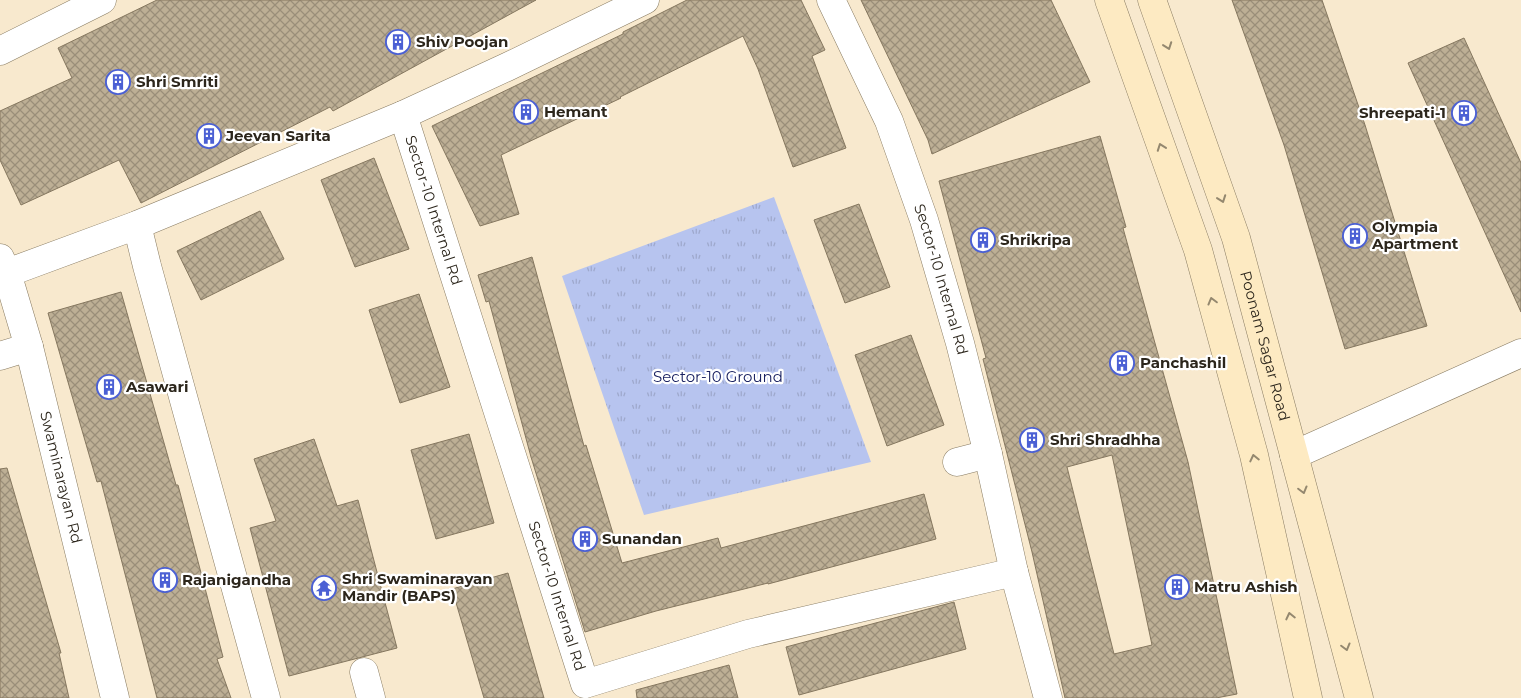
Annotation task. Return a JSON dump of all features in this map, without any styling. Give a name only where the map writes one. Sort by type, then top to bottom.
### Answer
[{"type":"main road","points":[[1109,0],[1198,250],[1254,455],[1308,698]]},
{"type":"main road","name":"Poonam Sagar Road","points":[[1152,0],[1236,238],[1359,698]]},
{"type":"street","points":[[0,50],[102,0]]},
{"type":"street","name":"Sector-10 Internal Rd","points":[[4,266],[137,225],[403,116],[645,0]]},
{"type":"street","name":"Sector-10 Internal Rd","points":[[831,0],[889,121],[924,220],[960,343],[988,454],[1014,572],[1048,698]]},
{"type":"street","name":"Sector-10 Internal Rd","points":[[403,116],[585,684],[748,634],[1014,572]]},
{"type":"street","points":[[137,225],[266,698]]},
{"type":"street","name":"Swaminarayan Rd","points":[[4,266],[29,347],[115,698]]},
{"type":"street","points":[[0,356],[29,347]]},
{"type":"street","points":[[1294,455],[1521,354]]},
{"type":"street","points":[[957,462],[988,454]]},
{"type":"green space","name":"Sector-10 Ground","points":[[774,197],[871,462],[644,515],[562,276]]},
{"type":"building","points":[[157,0],[536,0],[333,111],[330,107],[141,203],[119,160],[21,205],[0,160],[0,111],[72,78],[58,48]]},
{"type":"building","points":[[687,0],[801,0],[825,50],[812,56],[846,148],[793,167],[758,69],[743,36],[621,98],[501,155],[519,214],[480,226],[432,126],[623,34],[623,32]]},
{"type":"building","points":[[861,0],[1051,0],[1090,82],[932,154],[928,140]]},
{"type":"building","name":"Olympia Apartment","points":[[1232,0],[1322,0],[1365,125],[1427,326],[1345,349],[1284,145]]},
{"type":"building","name":"Shreepati-1","points":[[1464,38],[1521,163],[1521,312],[1408,63]]},
{"type":"building","points":[[1100,136],[1126,227],[1123,228],[1188,462],[1237,694],[1216,698],[1065,698],[1032,552],[983,359],[986,358],[939,181]],"holes":[[[1112,455],[1152,645],[1114,654],[1067,467]]]},
{"type":"building","points":[[374,158],[409,249],[355,267],[321,180]]},
{"type":"building","points":[[859,204],[890,287],[845,303],[814,220]]},
{"type":"building","points":[[260,211],[284,259],[201,300],[177,251]]},
{"type":"building","points":[[532,257],[584,446],[586,445],[622,563],[718,538],[721,548],[924,494],[936,539],[768,584],[656,611],[585,632],[531,457],[489,301],[486,302],[478,275]]},
{"type":"building","points":[[121,292],[176,485],[178,485],[223,657],[217,659],[231,698],[157,698],[101,481],[97,482],[48,313]]},
{"type":"building","points":[[419,294],[450,387],[400,403],[369,310]]},
{"type":"building","points":[[911,335],[944,425],[887,446],[855,355]]},
{"type":"building","points":[[469,434],[494,523],[436,539],[411,450]]},
{"type":"building","name":"Shri Swaminarayan Mandir (BAPS)","points":[[314,439],[337,506],[358,500],[397,648],[289,676],[250,528],[276,521],[254,459]]},
{"type":"building","points":[[7,468],[61,653],[59,653],[69,698],[0,698],[0,469]]},
{"type":"building","points":[[508,573],[544,698],[484,698],[452,589]]},
{"type":"building","points":[[954,602],[966,649],[799,695],[786,647]]},
{"type":"building","points":[[729,665],[738,698],[637,698],[636,690]]},
{"type":"place","name":"Shiv Poojan","points":[[398,42]]},
{"type":"place","name":"Shri Smriti","points":[[118,82]]},
{"type":"place","name":"Hemant","points":[[526,112]]},
{"type":"place","name":"Shreepati-1","points":[[1464,113]]},
{"type":"place","name":"Jeevan Sarita","points":[[209,136]]},
{"type":"place","name":"Olympia Apartment","points":[[1355,236]]},
{"type":"place","name":"Shrikripa","points":[[983,240]]},
{"type":"place","name":"Panchashil","points":[[1122,363]]},
{"type":"place","name":"Asawari","points":[[109,387]]},
{"type":"place","name":"Shri Shradhha","points":[[1032,440]]},
{"type":"place","name":"Sunandan","points":[[585,539]]},
{"type":"place","name":"Rajanigandha","points":[[165,580]]},
{"type":"place","name":"Matru Ashish","points":[[1177,587]]},
{"type":"place","name":"Shri Swaminarayan Mandir (BAPS)","points":[[324,588]]}]
